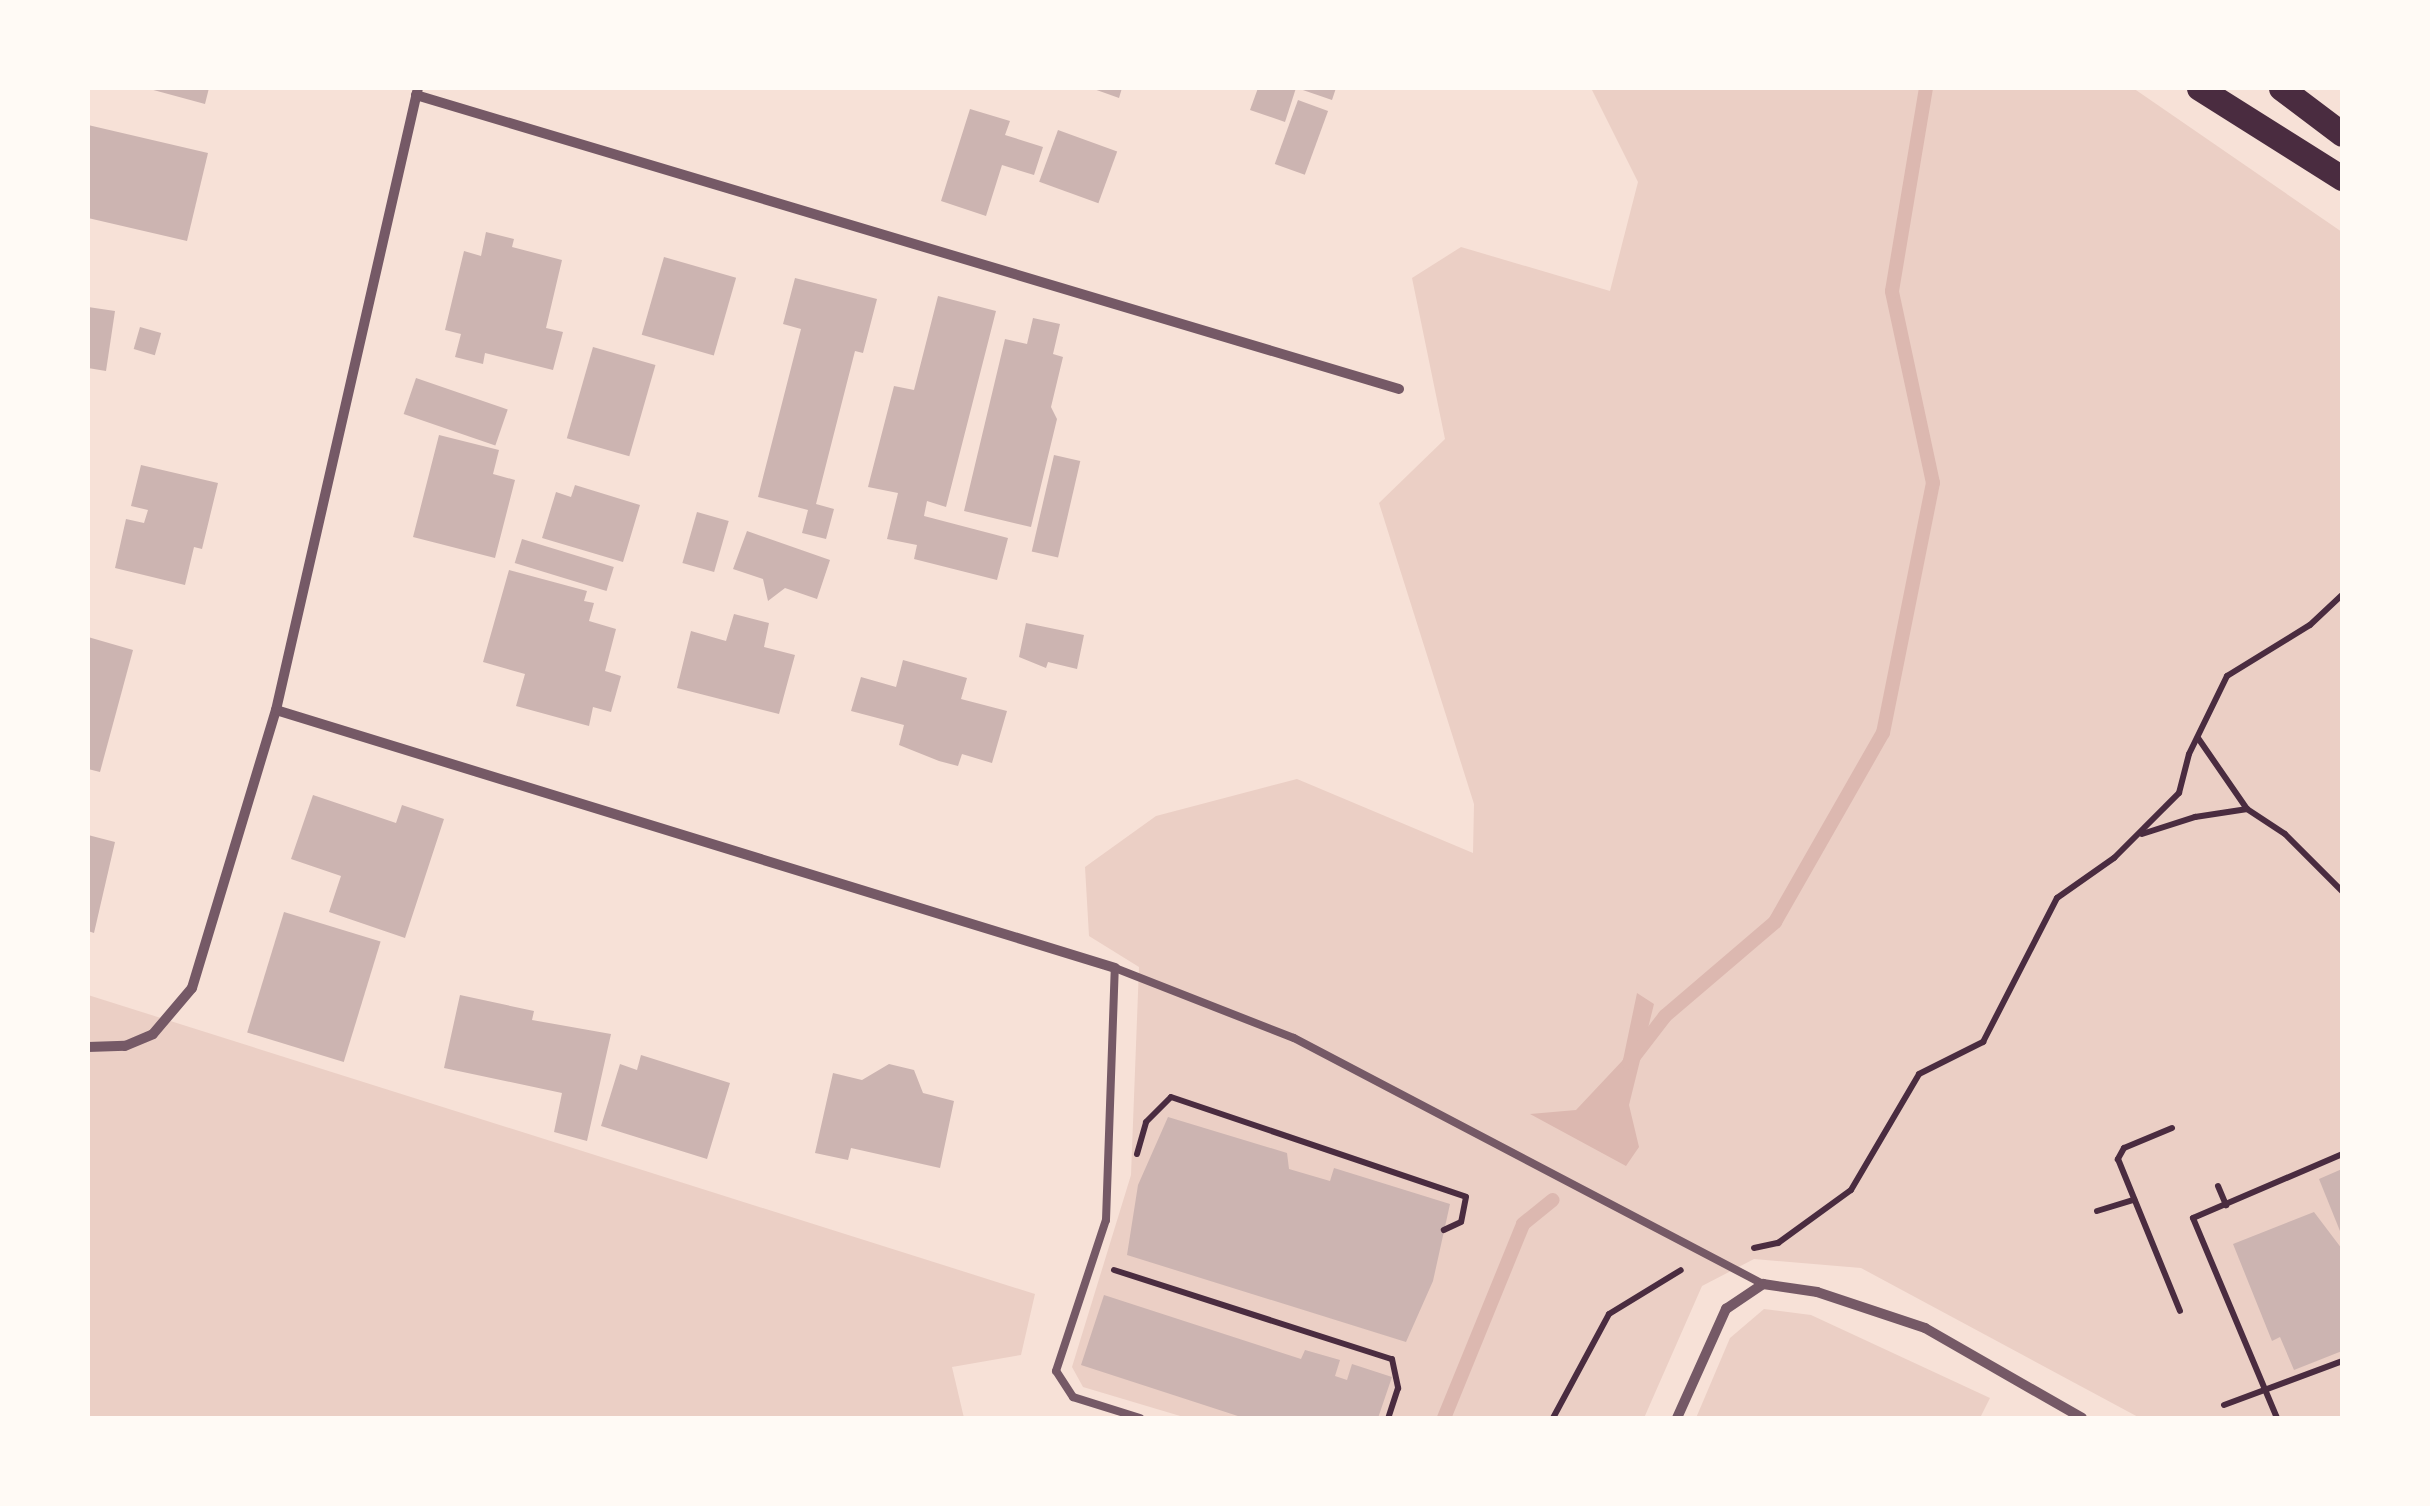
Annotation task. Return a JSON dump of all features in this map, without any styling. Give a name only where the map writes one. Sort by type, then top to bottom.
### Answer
[{"type":"main road","points":[[2198,88],[2342,178]]},
{"type":"main road","points":[[2281,88],[2342,134]]},
{"type":"street","points":[[88,1048],[125,1046],[152,1034],[192,988],[276,710],[417,91],[1399,389]]},
{"type":"street","points":[[276,710],[1116,968]]},
{"type":"street","points":[[1677,1418],[1726,1310],[1762,1284],[1817,1292],[1925,1328],[2082,1418]]},
{"type":"lane","points":[[1140,1418],[1073,1396],[1056,1370],[1106,1220],[1116,968],[1294,1038],[1762,1284]]},
{"type":"path","points":[[1553,1418],[1610,1314],[1714,1257],[1778,1243],[1851,1190],[1919,1074],[1983,1042],[2057,898],[2136,836],[2179,793],[2198,738],[2227,676],[2310,625],[2342,595]]},
{"type":"path","points":[[2198,738],[2247,810],[2285,834],[2342,891]]},
{"type":"path","points":[[2136,836],[2195,816],[2247,810]]},
{"type":"path","points":[[1109,1159],[1137,1154],[1146,1122],[1172,1097],[1466,1197],[1461,1222],[1444,1230]]},
{"type":"path","points":[[2172,1128],[2124,1148],[2118,1159],[2180,1311]]},
{"type":"path","points":[[2277,1418],[2193,1218],[2342,1154]]},
{"type":"path","points":[[2218,1186],[2226,1205]]},
{"type":"path","points":[[2097,1211],[2134,1200]]},
{"type":"path","points":[[1092,1263],[1392,1359],[1398,1388],[1388,1418]]},
{"type":"path","points":[[2224,1405],[2342,1361]]},
{"type":"shaded area","points":[[1591,88],[2133,88],[2342,232],[2342,1418],[2140,1418],[1861,1268],[1754,1259],[1702,1286],[1644,1418],[1187,1418],[1083,1387],[1072,1367],[1131,1175],[1139,967],[1089,936],[1085,867],[1156,816],[1297,779],[1473,853],[1474,804],[1379,503],[1445,439],[1412,278],[1461,247],[1610,291],[1638,182]]},
{"type":"shaded area","points":[[1637,993],[1654,1004],[1629,1105],[1639,1147],[1626,1166],[1530,1114],[1576,1110],[1623,1060]]},
{"type":"shaded area","points":[[88,995],[1035,1294],[1021,1355],[952,1367],[964,1418],[88,1418]]},
{"type":"shaded area","points":[[1764,1309],[1811,1315],[1990,1398],[1980,1418],[1696,1418],[1730,1338]]},
{"type":"building","points":[[146,88],[209,88],[205,104]]},
{"type":"building","points":[[1091,88],[1122,88],[1119,98]]},
{"type":"building","points":[[1258,88],[1296,88],[1285,122],[1250,110]]},
{"type":"building","points":[[1297,88],[1336,88],[1332,100]]},
{"type":"building","points":[[1298,100],[1328,111],[1305,175],[1275,164]]},
{"type":"building","points":[[970,109],[1010,121],[1005,135],[1043,147],[1034,175],[1002,165],[986,216],[941,201]]},
{"type":"building","points":[[88,125],[208,153],[187,241],[88,218]]},
{"type":"building","points":[[1058,130],[1117,152],[1098,203],[1039,182]]},
{"type":"building","points":[[486,232],[514,239],[512,247],[562,260],[546,328],[563,332],[553,370],[485,353],[483,364],[455,357],[461,334],[445,330],[464,251],[481,256]]},
{"type":"building","points":[[664,257],[736,278],[714,356],[642,335]]},
{"type":"building","points":[[795,278],[877,299],[863,353],[855,351],[816,504],[834,509],[826,539],[802,533],[808,510],[758,497],[801,329],[783,324]]},
{"type":"building","points":[[938,296],[996,311],[946,507],[927,501],[924,516],[1008,538],[997,580],[914,559],[917,545],[887,539],[898,493],[868,487],[894,386],[914,390]]},
{"type":"building","points":[[88,307],[115,311],[106,371],[88,368]]},
{"type":"building","points":[[1033,318],[1060,324],[1053,354],[1063,357],[1051,407],[1057,419],[1031,527],[964,511],[1005,339],[1027,344]]},
{"type":"building","points":[[140,327],[161,333],[155,355],[134,349]]},
{"type":"building","points":[[593,347],[655,365],[629,456],[567,438]]},
{"type":"building","points":[[416,378],[508,410],[495,446],[404,414]]},
{"type":"building","points":[[439,435],[499,450],[493,474],[515,480],[495,558],[413,537]]},
{"type":"building","points":[[1054,455],[1080,461],[1058,558],[1032,551]]},
{"type":"building","points":[[141,465],[218,483],[202,549],[194,547],[185,585],[115,568],[126,519],[144,523],[148,510],[131,506]]},
{"type":"building","points":[[575,485],[640,505],[623,562],[542,538],[556,492],[571,497]]},
{"type":"building","points":[[697,512],[729,521],[714,572],[682,563]]},
{"type":"building","points":[[747,531],[830,560],[817,599],[785,588],[768,601],[763,579],[733,569]]},
{"type":"building","points":[[522,539],[614,567],[606,591],[515,563]]},
{"type":"building","points":[[509,570],[587,591],[584,601],[594,603],[589,621],[616,629],[605,671],[621,676],[611,712],[593,707],[589,726],[516,706],[525,674],[483,662]]},
{"type":"building","points":[[734,614],[769,623],[764,647],[795,655],[779,714],[677,688],[691,631],[726,641]]},
{"type":"building","points":[[1026,623],[1084,635],[1077,669],[1048,662],[1046,668],[1019,657]]},
{"type":"building","points":[[88,637],[133,650],[100,772],[88,769]]},
{"type":"building","points":[[903,660],[967,678],[961,699],[1007,711],[992,763],[962,754],[958,766],[939,761],[899,745],[904,725],[851,711],[861,677],[896,687]]},
{"type":"building","points":[[313,795],[396,823],[402,805],[444,819],[405,938],[329,912],[341,876],[291,859]]},
{"type":"building","points":[[88,835],[115,842],[94,933],[88,931]]},
{"type":"building","points":[[284,912],[381,942],[344,1062],[247,1032]]},
{"type":"building","points":[[460,995],[534,1011],[532,1020],[611,1034],[587,1141],[554,1132],[562,1093],[444,1068]]},
{"type":"building","points":[[641,1055],[730,1083],[707,1159],[601,1126],[620,1064],[637,1070]]},
{"type":"building","points":[[889,1064],[914,1070],[923,1093],[954,1101],[940,1168],[851,1148],[848,1160],[815,1153],[833,1073],[862,1080]]},
{"type":"building","points":[[1168,1117],[1287,1153],[1289,1169],[1330,1181],[1334,1168],[1450,1204],[1433,1281],[1406,1342],[1127,1255],[1138,1185]]},
{"type":"building","points":[[2342,1169],[2342,1236],[2319,1179]]},
{"type":"building","points":[[2314,1212],[2342,1249],[2342,1351],[2294,1370],[2280,1337],[2272,1341],[2233,1244]]},
{"type":"building","points":[[1104,1295],[1301,1359],[1305,1350],[1340,1360],[1335,1376],[1347,1380],[1352,1364],[1392,1377],[1378,1418],[1244,1418],[1081,1365]]},
{"type":"waterway","points":[[1629,1063],[1665,1016],[1775,922],[1883,733],[1933,483],[1892,291],[1926,88]]},
{"type":"waterway","points":[[1444,1418],[1523,1224],[1553,1200]]}]
